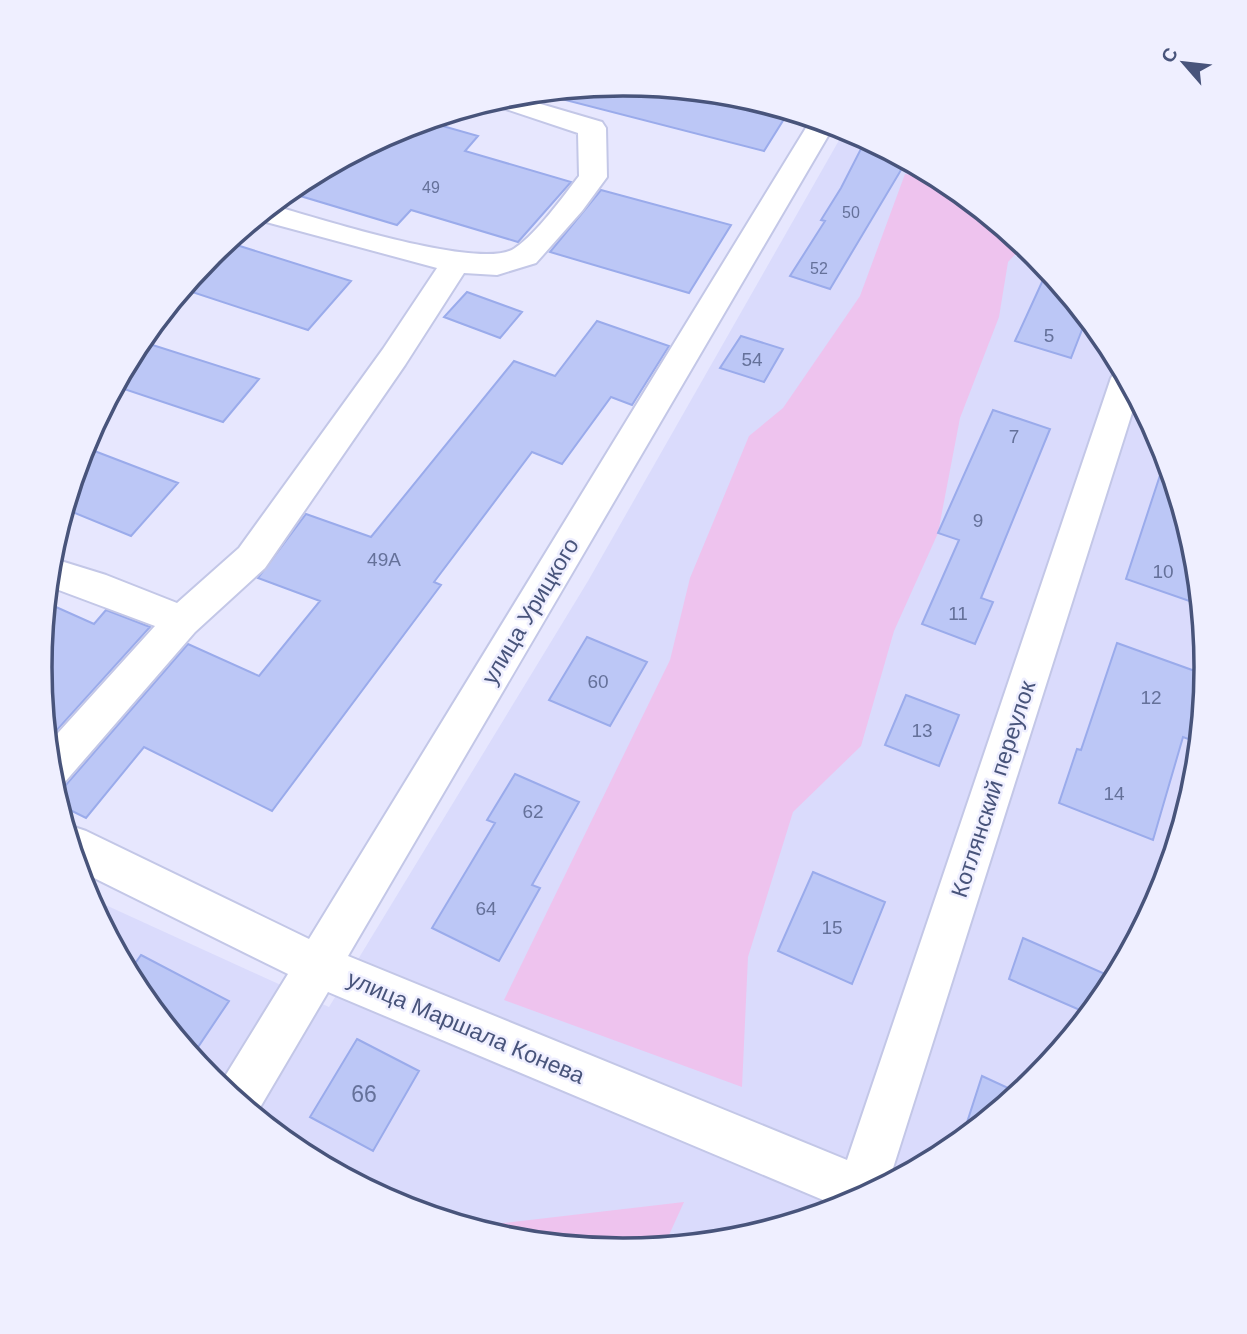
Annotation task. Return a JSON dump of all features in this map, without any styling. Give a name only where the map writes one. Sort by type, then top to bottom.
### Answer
[{"type":"street","points":[[275,215],[456,263],[497,265],[525,256],[572,205],[593,177],[592,128],[519,106]]},
{"type":"street","name":"улица Урицкого","points":[[243,1092],[818,130]]},
{"type":"street","points":[[60,759],[182,621],[252,558],[456,263]]},
{"type":"street","name":"Котлянский переулок","points":[[866,1184],[1123,391]]},
{"type":"street","points":[[60,575],[93,585],[182,621]]},
{"type":"street","name":"улица Маршала Конева","points":[[83,851],[319,965],[851,1191]]},
{"type":"shaded area","points":[[840,138],[909,172],[941,192],[971,214],[1027,263],[1077,319],[1098,350],[1136,414],[1151,448],[1175,519],[1184,556],[1190,592],[1194,667],[1190,742],[1184,778],[1164,851],[1151,886],[1136,920],[1098,984],[1077,1015],[1027,1071],[971,1120],[941,1142],[909,1162],[842,1195],[771,1219],[735,1227],[661,1237],[624,1238],[586,1237],[512,1227],[476,1219],[405,1195],[338,1162],[306,1142],[276,1120],[220,1071],[170,1015],[129,952],[104,904],[329,1007],[588,581]]},
{"type":"shaded area","points":[[905,174],[915,176],[941,192],[1016,253],[1008,262],[999,317],[960,418],[938,533],[894,631],[861,746],[793,812],[748,957],[742,1087],[504,1000],[670,660],[690,578],[749,436],[783,408],[860,296]]},
{"type":"shaded area","points":[[684,1202],[668,1236],[586,1237],[498,1224]]},
{"type":"building","points":[[661,97],[735,107],[784,119],[764,151],[563,99]]},
{"type":"building","points":[[441,126],[478,136],[465,151],[571,182],[518,242],[411,210],[397,225],[300,196],[371,155]]},
{"type":"building","points":[[861,148],[902,168],[830,289],[790,276],[825,221],[821,220]]},
{"type":"building","points":[[601,190],[731,225],[689,293],[550,252]]},
{"type":"building","points":[[239,246],[351,281],[308,330],[193,292]]},
{"type":"building","points":[[1043,280],[1083,328],[1071,358],[1015,341]]},
{"type":"building","points":[[467,292],[522,312],[500,338],[444,317]]},
{"type":"building","points":[[597,321],[669,346],[632,405],[611,397],[562,464],[532,452],[434,582],[441,585],[272,811],[144,747],[86,818],[71,810],[65,785],[188,644],[259,676],[320,601],[258,578],[306,514],[371,537],[514,361],[555,376]]},
{"type":"building","points":[[741,336],[783,349],[764,382],[720,368]]},
{"type":"building","points":[[152,345],[259,379],[223,422],[125,389]]},
{"type":"building","points":[[993,410],[1050,429],[981,598],[993,602],[975,644],[922,624],[959,540],[938,533]]},
{"type":"building","points":[[95,451],[178,483],[131,536],[74,513]]},
{"type":"building","points":[[1161,474],[1184,556],[1191,601],[1126,579]]},
{"type":"building","points":[[56,607],[94,624],[106,610],[150,627],[56,731],[52,667]]},
{"type":"building","points":[[587,637],[647,662],[610,726],[549,700]]},
{"type":"building","points":[[1117,643],[1194,671],[1190,740],[1183,737],[1153,840],[1059,803],[1077,749],[1081,750]]},
{"type":"building","points":[[906,695],[959,715],[939,766],[885,745]]},
{"type":"building","points":[[515,774],[579,802],[532,885],[540,888],[499,961],[432,928],[495,823],[487,820]]},
{"type":"building","points":[[813,872],[885,902],[852,984],[778,951]]},
{"type":"building","points":[[1023,938],[1105,974],[1080,1010],[1009,979]]},
{"type":"building","points":[[141,955],[229,1001],[198,1047],[170,1015],[136,963]]},
{"type":"building","points":[[357,1039],[419,1071],[373,1151],[310,1117]]},
{"type":"building","points":[[982,1076],[1008,1088],[1000,1096],[967,1123]]}]
